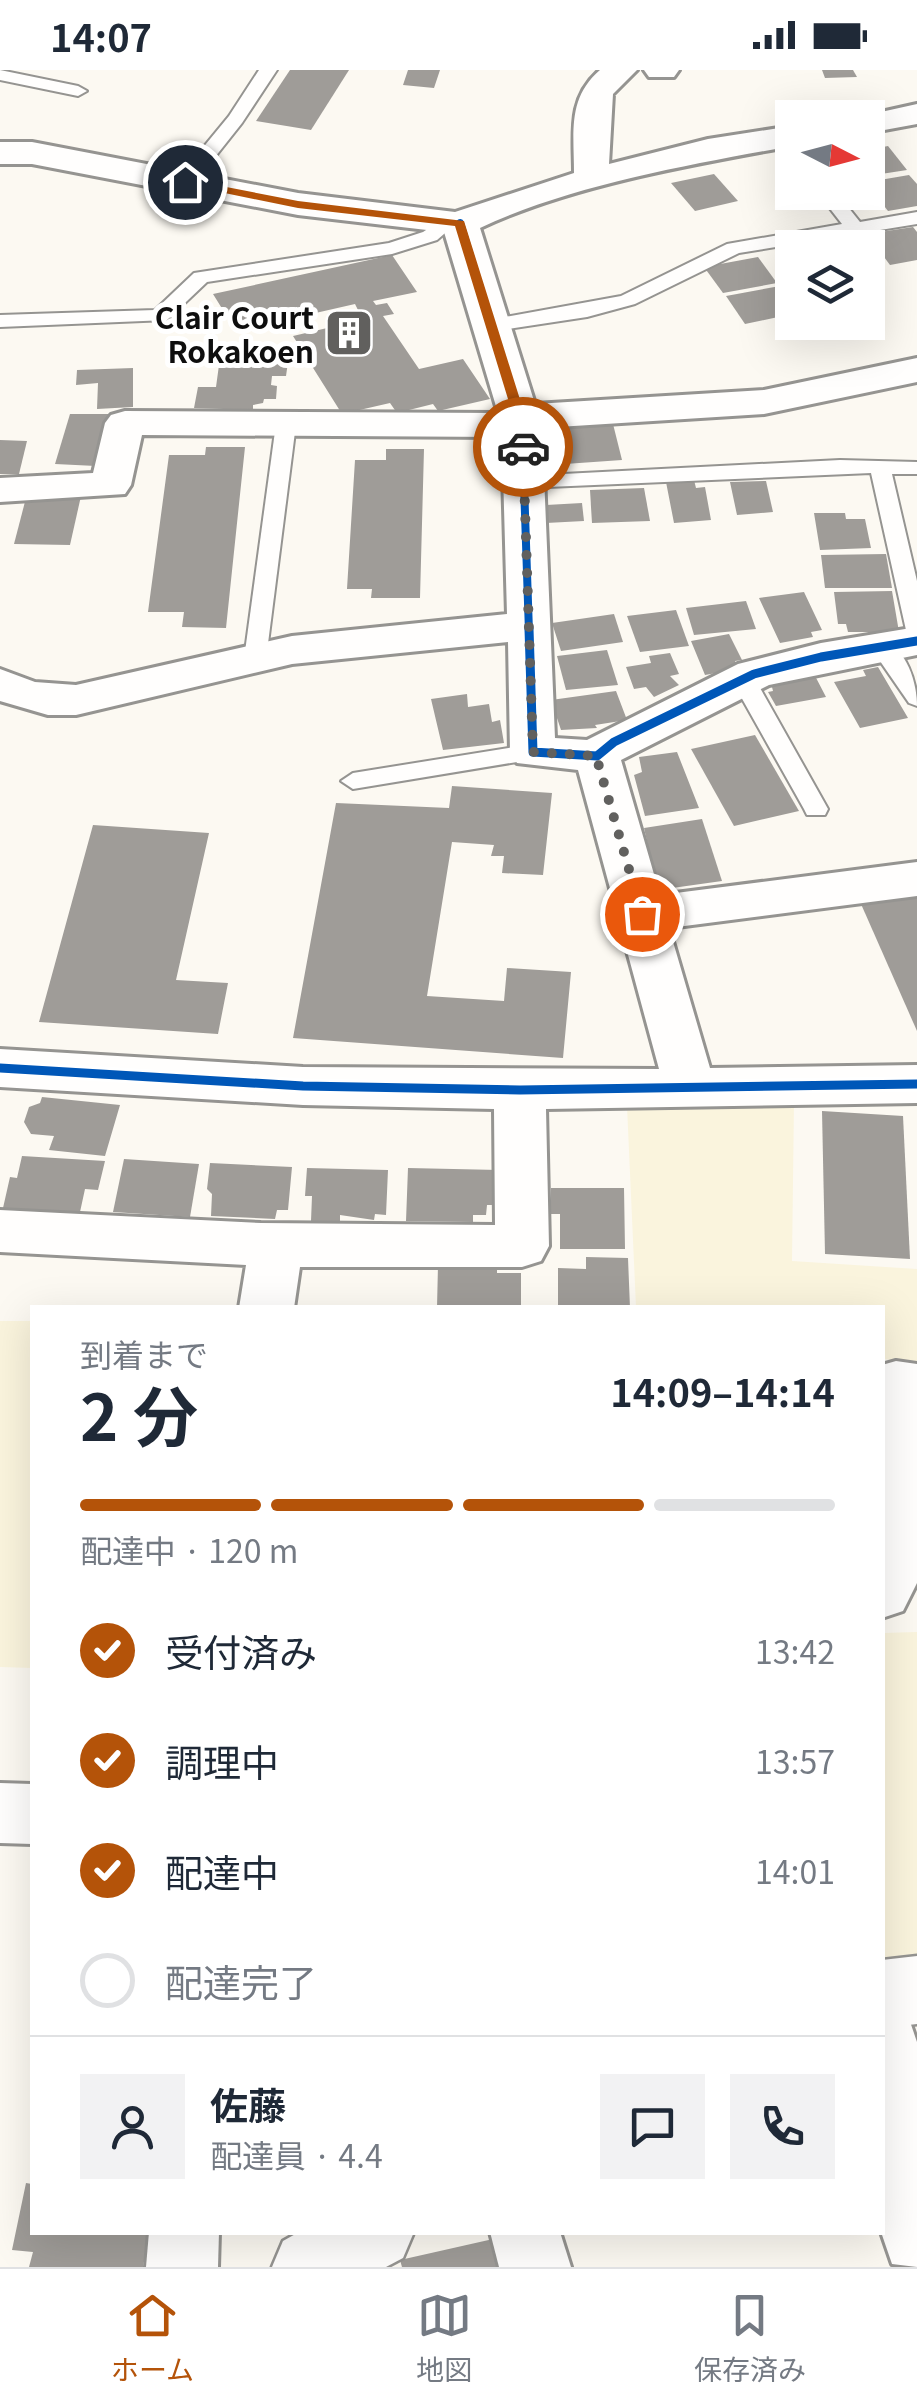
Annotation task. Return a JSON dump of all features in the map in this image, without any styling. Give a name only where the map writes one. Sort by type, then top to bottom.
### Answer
[{"type":"street","points":[[592,179],[591,127],[596,91],[620,70]]},
{"type":"street","points":[[885,120],[917,114]]},
{"type":"street","points":[[0,153],[32,153],[298,204],[455,222],[592,179],[708,150],[775,143]]},
{"type":"street","points":[[455,222],[494,325],[521,421],[533,752],[596,756],[614,742],[744,679],[821,657],[905,640]]},
{"type":"street","points":[[0,490],[110,484],[125,423],[521,421],[764,402],[917,370]]},
{"type":"street","points":[[0,684],[13,693],[51,700],[120,694],[214,666],[338,643],[529,626]]},
{"type":"street","points":[[596,756],[689,1085]]},
{"type":"street","points":[[642,914],[917,878]]},
{"type":"street","points":[[2,1074],[520,1090],[917,1084]]},
{"type":"street","points":[[0,1231],[276,1246],[522,1246],[520,1090]]},
{"type":"street","points":[[266,1305],[276,1246]]},
{"type":"street","points":[[885,1586],[889,1457],[896,1384],[917,1387]]},
{"type":"street","points":[[0,1813],[30,1814]]},
{"type":"street","points":[[885,1994],[917,1990]]},
{"type":"street","points":[[885,2052],[917,2239]]},
{"type":"street","points":[[182,2267],[184,2235]]},
{"type":"street","points":[[310,2267],[372,2235]]},
{"type":"street","points":[[526,2235],[535,2267]]},
{"type":"lane","points":[[185,182],[268,70]]},
{"type":"lane","points":[[0,75],[78,91]]},
{"type":"lane","points":[[841,210],[856,229]]},
{"type":"lane","points":[[494,325],[587,311],[628,300],[734,248],[917,218]]},
{"type":"lane","points":[[0,321],[160,316],[201,277],[392,248],[430,236],[455,222]]},
{"type":"lane","points":[[254,659],[286,424]]},
{"type":"lane","points":[[880,467],[917,698]]},
{"type":"lane","points":[[524,482],[917,468]]},
{"type":"lane","points":[[744,679],[816,809]]},
{"type":"lane","points":[[353,782],[533,752]]},
{"type":"shaded area","points":[[794,1102],[792,1261],[917,1269],[917,1363],[885,1359],[885,1305],[636,1305],[627,1106]]},
{"type":"shaded area","points":[[0,1321],[30,1321],[30,1668],[0,1667]]},
{"type":"shaded area","points":[[917,1632],[917,1962],[885,1966],[885,1633]]},
{"type":"building","points":[[290,70],[349,70],[311,130],[256,121]]},
{"type":"building","points":[[408,70],[440,70],[434,88],[403,85]]},
{"type":"building","points":[[822,70],[853,70],[857,77],[825,78]]},
{"type":"building","points":[[888,146],[907,170],[885,173]]},
{"type":"building","points":[[714,174],[738,201],[695,211],[671,183]]},
{"type":"building","points":[[909,175],[917,184],[917,206],[888,211],[885,179]]},
{"type":"building","points":[[913,227],[917,232],[917,260],[890,265],[885,258],[885,231]]},
{"type":"building","name":"Clair Court Rokakoen","points":[[392,255],[417,292],[373,301],[376,305],[387,303],[394,314],[383,316],[419,369],[463,359],[490,399],[438,411],[433,404],[397,413],[390,403],[342,414],[293,336],[340,325],[333,315],[358,310],[355,304],[236,331],[213,294]]},
{"type":"building","points":[[758,257],[775,283],[723,293],[704,267]]},
{"type":"building","points":[[775,287],[775,318],[745,324],[726,296]]},
{"type":"building","points":[[244,361],[288,362],[286,376],[272,376],[271,385],[277,386],[276,399],[264,399],[263,403],[253,405],[253,410],[194,408],[198,387],[216,387],[219,365],[243,365]]},
{"type":"building","points":[[133,368],[133,407],[97,409],[98,383],[76,385],[77,370]]},
{"type":"building","points":[[70,414],[109,414],[96,466],[55,464]]},
{"type":"building","points":[[612,420],[622,460],[565,464],[558,425]]},
{"type":"building","points":[[0,440],[27,441],[19,474],[0,474]]},
{"type":"building","points":[[206,447],[245,447],[226,628],[182,627],[184,612],[148,612],[169,455],[205,455]]},
{"type":"building","points":[[386,449],[424,449],[420,598],[371,598],[372,589],[347,589],[355,460],[386,460]]},
{"type":"building","points":[[694,480],[696,488],[705,487],[711,520],[674,523],[666,482]]},
{"type":"building","points":[[766,481],[773,512],[737,515],[730,482]]},
{"type":"building","points":[[644,488],[650,521],[592,523],[590,490]]},
{"type":"building","points":[[27,494],[81,496],[70,545],[14,544]]},
{"type":"building","points":[[582,503],[584,521],[546,523],[546,505]]},
{"type":"building","points":[[814,513],[845,513],[846,519],[865,519],[871,548],[820,550]]},
{"type":"building","points":[[886,554],[892,588],[825,588],[821,555]]},
{"type":"building","points":[[892,591],[899,632],[848,632],[846,624],[838,624],[834,592]]},
{"type":"building","points":[[804,592],[822,630],[811,632],[813,637],[780,643],[759,598]]},
{"type":"building","points":[[746,601],[756,629],[694,635],[686,608]]},
{"type":"building","points":[[676,610],[689,646],[640,652],[627,616]]},
{"type":"building","points":[[614,614],[623,642],[561,651],[552,623]]},
{"type":"building","points":[[729,634],[742,660],[735,661],[739,669],[705,675],[691,641]]},
{"type":"building","points":[[607,650],[618,685],[566,690],[557,656]]},
{"type":"building","points":[[670,653],[679,674],[670,676],[679,685],[654,697],[646,687],[634,689],[626,667],[651,663],[649,656]]},
{"type":"building","points":[[878,667],[908,718],[860,728],[834,682],[866,676],[863,670]]},
{"type":"building","points":[[813,672],[826,697],[776,706],[768,692],[773,691],[771,683]]},
{"type":"building","points":[[616,691],[627,720],[595,725],[597,728],[561,730],[551,700]]},
{"type":"building","points":[[467,694],[468,707],[489,704],[492,722],[500,720],[504,743],[443,750],[431,699]]},
{"type":"building","points":[[755,735],[799,811],[734,826],[691,749]]},
{"type":"building","points":[[677,752],[699,808],[645,816],[634,775],[642,772],[639,757]]},
{"type":"building","points":[[452,786],[552,793],[543,875],[502,873],[504,856],[491,856],[494,845],[452,842],[427,996],[504,1001],[507,968],[571,972],[563,1058],[293,1038],[336,803],[449,808]]},
{"type":"building","points":[[702,819],[722,881],[658,890],[644,828]]},
{"type":"building","points":[[93,825],[209,833],[176,980],[228,983],[218,1034],[39,1022]]},
{"type":"building","points":[[917,895],[917,1031],[861,904]]},
{"type":"building","points":[[42,1097],[120,1105],[105,1156],[49,1150],[54,1136],[31,1134],[24,1122],[29,1107],[40,1103]]},
{"type":"building","points":[[822,1111],[903,1116],[910,1259],[825,1254]]},
{"type":"building","points":[[22,1156],[105,1161],[98,1190],[85,1189],[80,1212],[3,1208],[10,1177],[17,1178]]},
{"type":"building","points":[[124,1159],[199,1164],[190,1217],[113,1212]]},
{"type":"building","points":[[210,1163],[292,1167],[288,1210],[277,1210],[275,1219],[211,1216],[212,1194],[207,1189]]},
{"type":"building","points":[[307,1168],[388,1170],[386,1215],[375,1214],[374,1220],[340,1215],[340,1222],[311,1221],[312,1196],[305,1196]]},
{"type":"building","points":[[408,1168],[499,1170],[499,1205],[487,1205],[486,1215],[473,1215],[473,1222],[406,1221]]},
{"type":"building","points":[[551,1188],[624,1188],[625,1249],[560,1249],[560,1214],[551,1214]]},
{"type":"building","points":[[586,1257],[628,1258],[630,1305],[558,1305],[558,1268],[586,1269]]},
{"type":"building","points":[[438,1265],[497,1266],[497,1273],[521,1273],[521,1305],[437,1305]]},
{"type":"building","points":[[26,2183],[30,2184],[30,2235],[148,2235],[143,2267],[29,2267],[33,2252],[12,2250]]},
{"type":"building","points":[[502,2237],[510,2267],[402,2267],[400,2260]]},
{"type":"cycle path","points":[[460,223],[522,425],[533,752],[597,756],[614,742],[754,674],[821,657],[917,641]]},
{"type":"cycle path","points":[[0,1068],[303,1086],[520,1090],[917,1084]]},
{"type":"way so far","points":[[523,447],[533,752],[596,756],[642,914]]},
{"type":"place","name":"Clair Court Rokakoen","points":[[349,333]]},
{"type":"route","points":[[185,182],[298,204],[460,223],[494,325],[522,425],[523,447]]}]
